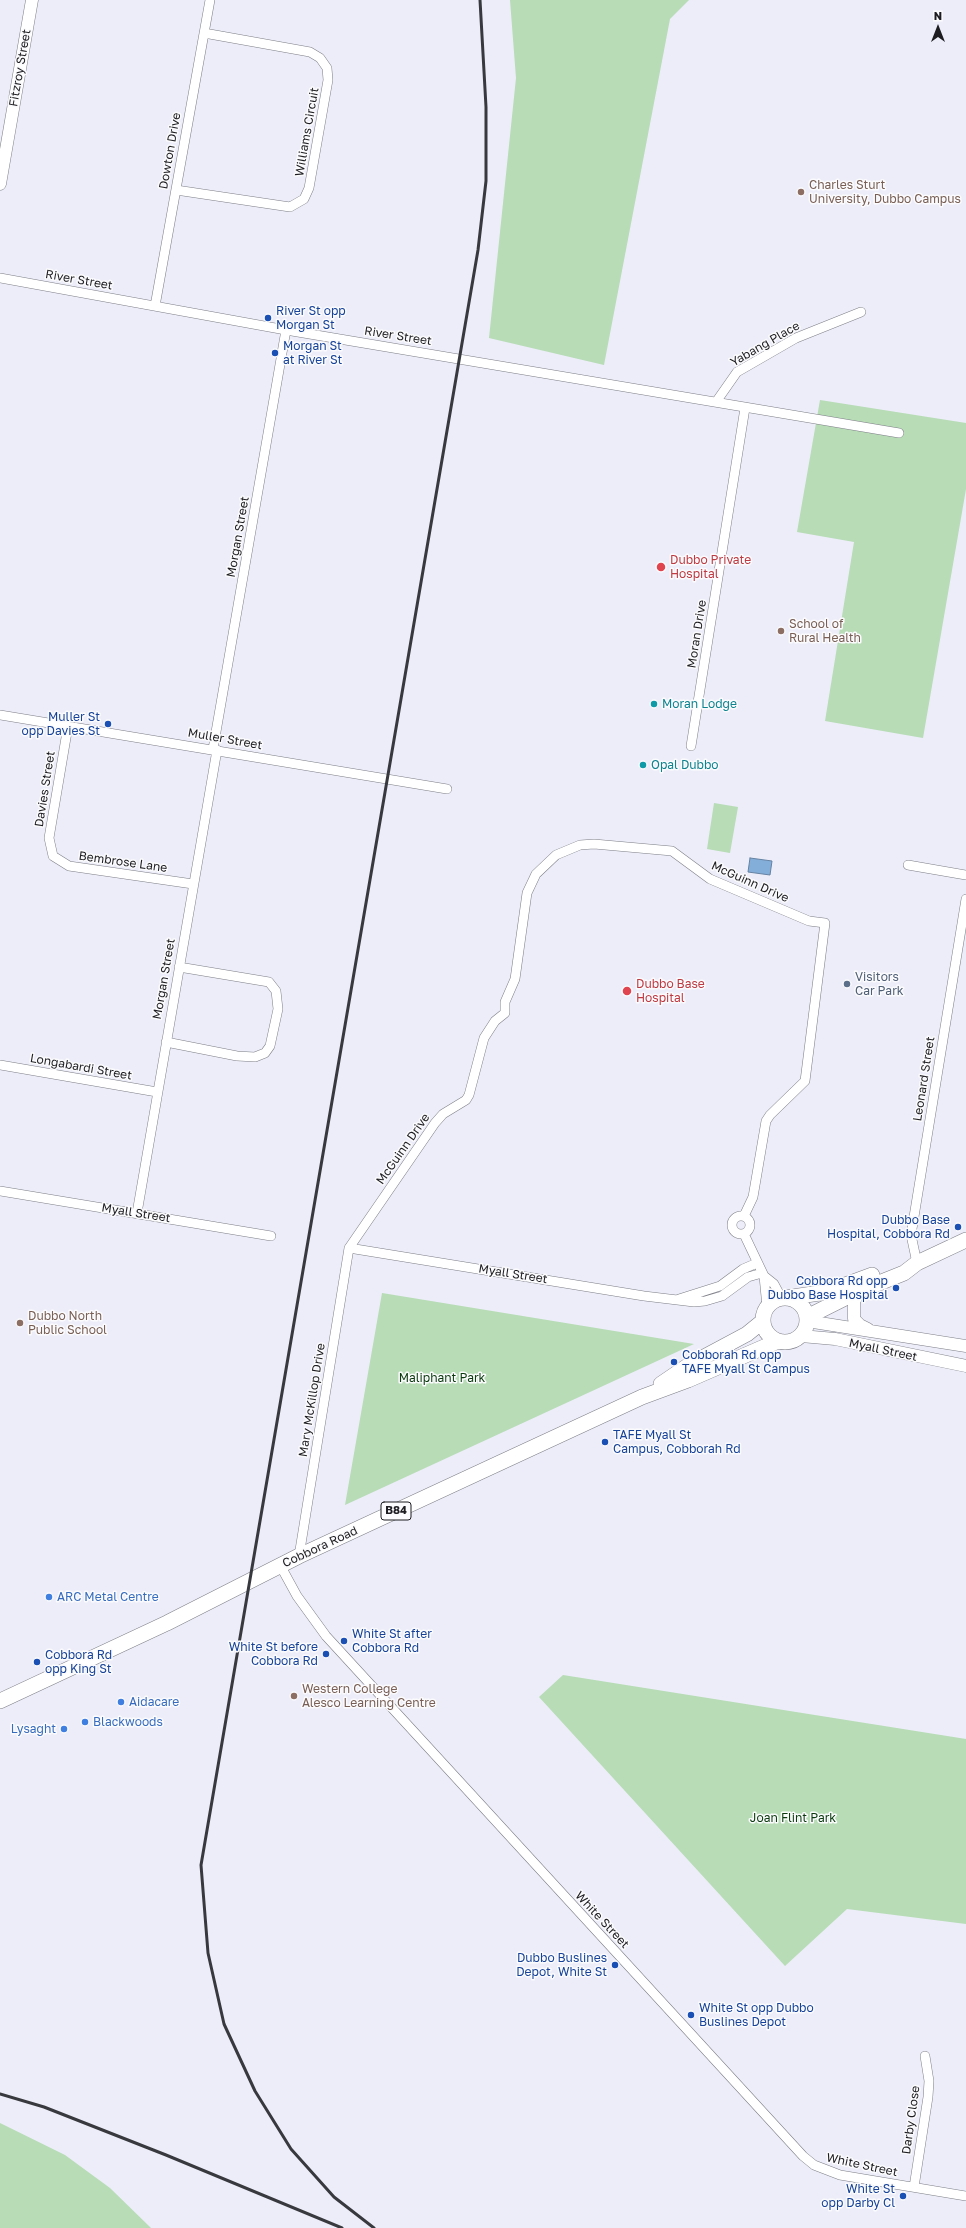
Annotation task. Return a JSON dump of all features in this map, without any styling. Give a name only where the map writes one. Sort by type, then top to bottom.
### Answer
[{"type":"main road","name":"B84","points":[[807,1319],[859,1291],[904,1273],[917,1263],[966,1240]]},
{"type":"main road","name":"B84","points":[[765,1314],[774,1301],[784,1298],[826,1292],[900,1264],[917,1263]]},
{"type":"main road","points":[[784,1298],[797,1302],[802,1306],[807,1319],[801,1336]]},
{"type":"main road","name":"Cobbora Road","points":[[642,1397],[689,1365],[748,1334],[765,1314]]},
{"type":"main road","points":[[765,1314],[768,1334],[778,1341]]},
{"type":"main road","name":"B84","points":[[778,1341],[790,1341],[801,1336]]},
{"type":"main road","name":"Cobbora Road","points":[[0,1701],[167,1623],[299,1556],[642,1397],[688,1380],[778,1341]]},
{"type":"street","name":"Fitzroy Street","points":[[0,184],[32,0]]},
{"type":"street","name":"Dowton Drive","points":[[155,306],[210,0]]},
{"type":"street","name":"Williams Circuit","points":[[176,190],[290,207],[304,198],[309,188],[328,80],[327,68],[320,58],[310,52],[204,33]]},
{"type":"street","name":"River Street","points":[[0,278],[286,330],[899,433]]},
{"type":"street","name":"Yabang Place","points":[[716,402],[737,372],[796,338],[861,312]]},
{"type":"street","name":"Morgan Street","points":[[136,1213],[286,330]]},
{"type":"street","name":"Moran Drive","points":[[691,746],[746,408]]},
{"type":"street","name":"Muller Street","points":[[0,714],[447,789]]},
{"type":"street","name":"Davies Street","points":[[53,856],[49,838],[68,726]]},
{"type":"street","name":"McGuinn Drive","points":[[349,1248],[435,1123],[443,1114],[466,1100],[469,1095],[484,1038],[495,1020],[505,1013],[505,1002],[514,983],[527,893],[531,884],[544,865],[556,856],[580,845],[594,844],[672,851],[710,879],[809,921],[825,923],[805,1081],[770,1115],[766,1121],[753,1197],[744,1216]]},
{"type":"street","name":"Bembrose Lane","points":[[53,856],[69,866],[193,884]]},
{"type":"street","points":[[908,865],[966,875]]},
{"type":"street","name":"Leonard Street","points":[[917,1263],[911,1235],[966,899]]},
{"type":"street","points":[[166,1042],[237,1056],[255,1057],[265,1053],[270,1046],[278,1009],[276,991],[269,982],[179,967]]},
{"type":"street","name":"Longabardi Street","points":[[0,1065],[157,1092]]},
{"type":"street","name":"Myall Street","points":[[0,1191],[271,1236]]},
{"type":"street","points":[[744,1216],[749,1220],[750,1226],[744,1234],[737,1234],[732,1227],[735,1218],[744,1216]]},
{"type":"street","points":[[744,1234],[763,1274],[774,1284],[784,1298]]},
{"type":"street","name":"Myall Street","points":[[349,1248],[644,1296],[694,1302],[714,1299],[731,1290],[748,1277],[763,1274]]},
{"type":"street","name":"Mary McKillop Drive","points":[[299,1556],[349,1248]]},
{"type":"street","name":"Myall Street","points":[[678,1299],[720,1286],[743,1268],[757,1263]]},
{"type":"street","points":[[763,1274],[765,1314]]},
{"type":"street","points":[[859,1291],[852,1310],[854,1319],[860,1325],[874,1332]]},
{"type":"street","name":"Myall Street","points":[[807,1319],[874,1332],[966,1346]]},
{"type":"street","name":"Myall Street","points":[[801,1336],[835,1339],[966,1366]]},
{"type":"street","name":"White Street","points":[[280,1566],[297,1596],[326,1636],[803,2156],[814,2165],[826,2171],[966,2196]]},
{"type":"street","name":"Darby Close","points":[[914,2187],[928,2097],[929,2081],[925,2056]]},
{"type":"green space","points":[[510,0],[689,0],[670,19],[604,365],[489,338],[516,78]]},
{"type":"green space","points":[[820,400],[966,423],[966,489],[923,738],[825,721],[854,542],[797,532]]},
{"type":"green space","points":[[714,803],[738,807],[730,853],[707,849]]},
{"type":"green space","name":"Maliphant Park","points":[[382,1293],[694,1344],[345,1505]]},
{"type":"green space","name":"Joan Flint Park","points":[[563,1675],[966,1739],[966,1924],[847,1909],[785,1966],[539,1697]]},
{"type":"green space","points":[[0,2123],[65,2155],[110,2188],[151,2228],[0,2228]]},
{"type":"water","points":[[750,858],[772,861],[770,875],[748,872]]},
{"type":"railway","points":[[374,2228],[334,2197],[291,2149],[255,2091],[224,2024],[208,1953],[201,1865],[478,250],[486,181],[486,107],[480,0]]},
{"type":"railway","points":[[0,2094],[44,2107],[166,2155],[342,2228]]},
{"type":"place","name":"Charles Sturt University, Dubbo Campus","points":[[801,192]]},
{"type":"place","name":"River St opp Morgan St","points":[[268,318]]},
{"type":"place","name":"Morgan St at River St","points":[[275,353]]},
{"type":"place","name":"Dubbo Private Hospital","points":[[661,567]]},
{"type":"place","name":"School of Rural Health","points":[[781,631]]},
{"type":"place","name":"Moran Lodge","points":[[654,704]]},
{"type":"place","name":"Muller St opp Davies St","points":[[108,724]]},
{"type":"place","name":"Opal Dubbo","points":[[643,765]]},
{"type":"place","name":"Visitors Car Park","points":[[847,984]]},
{"type":"place","name":"Dubbo Base Hospital","points":[[627,991]]},
{"type":"place","name":"Dubbo Base Hospital, Cobbora Rd","points":[[958,1227]]},
{"type":"place","name":"Cobbora Rd opp Dubbo Base Hospital","points":[[896,1288]]},
{"type":"place","name":"Dubbo North Public School","points":[[20,1323]]},
{"type":"place","name":"Cobborah Rd opp TAFE Myall St Campus","points":[[674,1362]]},
{"type":"place","name":"TAFE Myall St Campus, Cobborah Rd","points":[[605,1442]]},
{"type":"place","name":"ARC Metal Centre","points":[[49,1597]]},
{"type":"place","name":"White St after Cobbora Rd","points":[[344,1641]]},
{"type":"place","name":"White St before Cobbora Rd","points":[[326,1654]]},
{"type":"place","name":"Cobbora Rd opp King St","points":[[37,1662]]},
{"type":"place","name":"Western College Alesco Learning Centre","points":[[294,1696]]},
{"type":"place","name":"Aidacare","points":[[121,1702]]},
{"type":"place","name":"Blackwoods","points":[[85,1722]]},
{"type":"place","name":"Lysaght","points":[[64,1729]]},
{"type":"place","name":"Dubbo Buslines Depot, White St","points":[[615,1965]]},
{"type":"place","name":"White St opp Dubbo Buslines Depot","points":[[691,2015]]},
{"type":"place","name":"White St opp Darby Cl","points":[[903,2196]]}]
